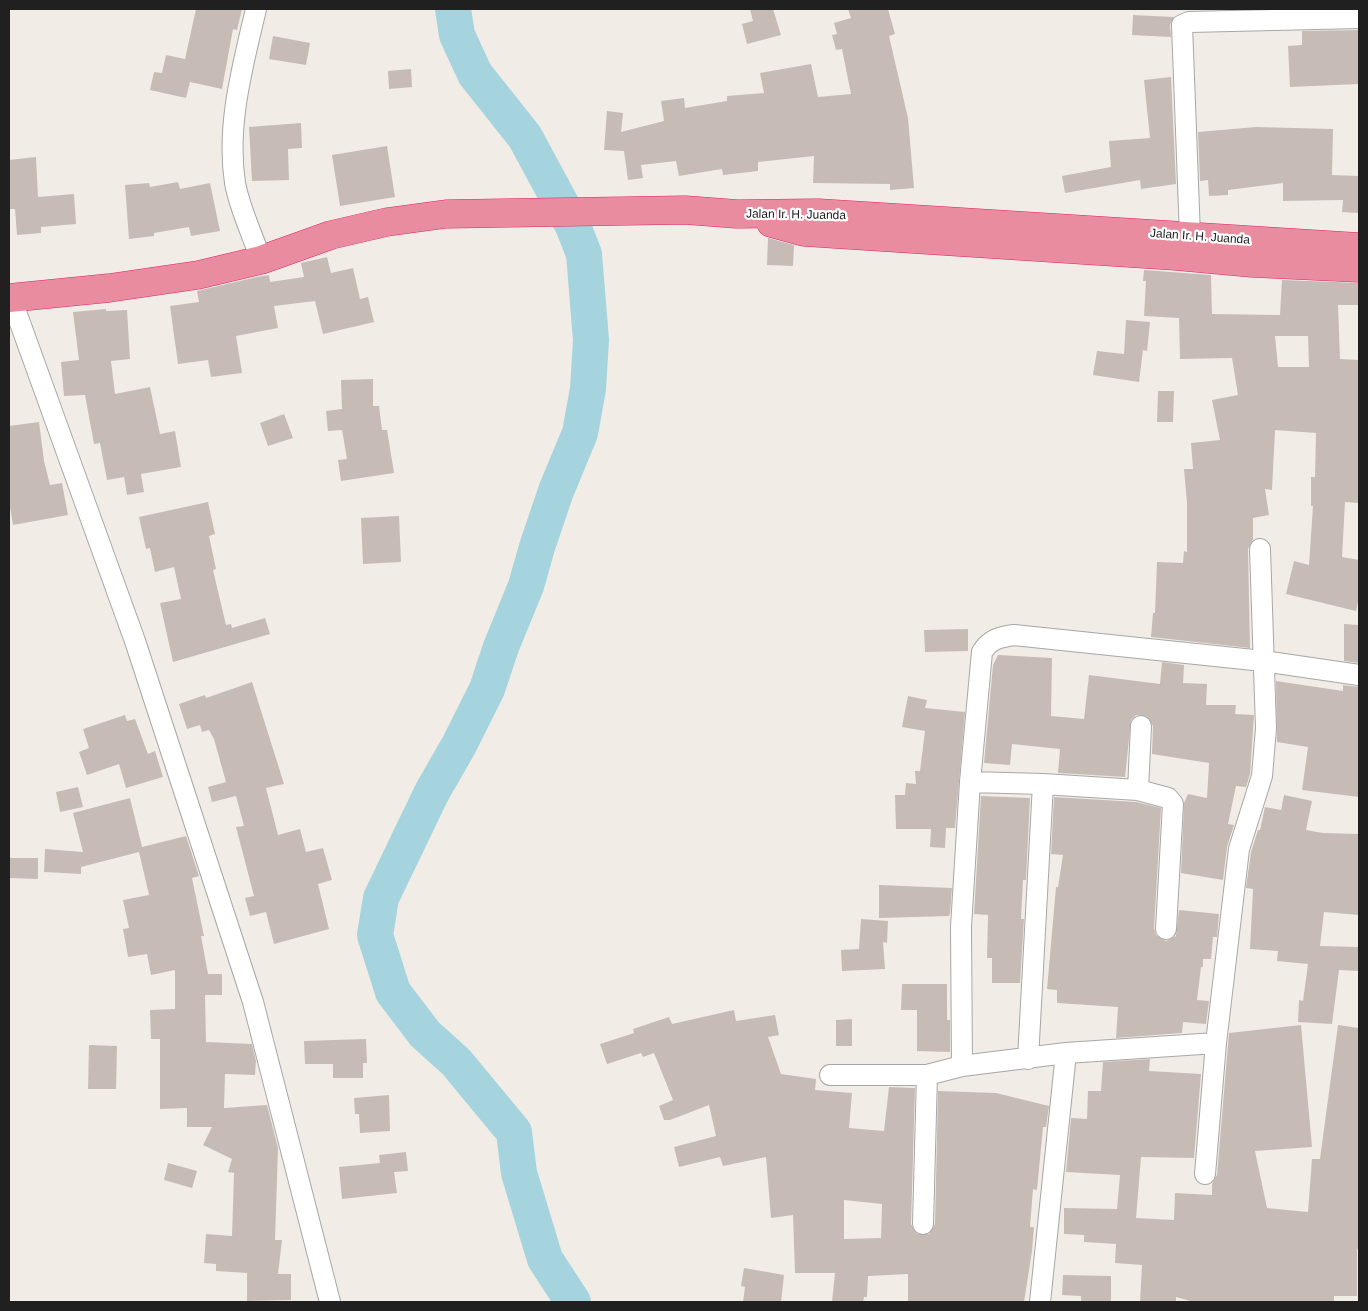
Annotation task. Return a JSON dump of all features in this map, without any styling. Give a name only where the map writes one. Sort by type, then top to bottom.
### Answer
[{"type":"highway","points":[[10,298],[108,288],[198,275],[261,260],[331,235],[387,222],[446,214],[685,210],[737,214]]},
{"type":"highway","name":"Jalan Ir. H. Juanda","points":[[737,214],[818,213],[1359,247]]},
{"type":"highway","name":"Jalan Ir. H. Juanda","points":[[737,214],[804,232],[1176,256],[1252,263],[1359,268]]},
{"type":"street","points":[[256,9],[238,88],[233,135],[235,184],[261,260]]},
{"type":"street","points":[[1190,236],[1182,25],[1189,22],[1359,18]]},
{"type":"street","points":[[10,298],[134,641],[250,992],[330,1302]]},
{"type":"street","points":[[1205,1174],[1216,1042],[1239,849],[1262,776],[1266,728],[1260,549]]},
{"type":"street","points":[[962,1066],[961,927],[970,782],[982,652],[988,643],[999,637],[1014,635],[1263,661],[1359,676]]},
{"type":"street","points":[[1138,790],[1141,726]]},
{"type":"street","points":[[970,782],[1138,790],[1168,798],[1173,804],[1166,929]]},
{"type":"street","points":[[1028,1059],[1042,784]]},
{"type":"street","points":[[830,1076],[927,1074],[962,1066],[1066,1053],[1216,1042]]},
{"type":"street","points":[[1040,1302],[1066,1053]]},
{"type":"street","points":[[923,1224],[928,1094],[927,1074]]},
{"type":"building","points":[[196,9],[242,9],[237,30],[233,29],[222,89],[190,82],[186,98],[150,90],[154,72],[162,73],[166,55],[185,59]]},
{"type":"building","points":[[750,9],[773,9],[781,35],[747,44],[742,24],[753,21]]},
{"type":"building","points":[[848,9],[888,9],[895,34],[889,36],[908,118],[914,188],[890,190],[890,184],[813,183],[814,156],[758,162],[758,171],[723,175],[722,169],[679,176],[676,161],[641,165],[643,178],[628,180],[624,151],[604,150],[607,111],[623,113],[621,132],[664,121],[661,101],[684,98],[685,108],[727,101],[727,96],[764,93],[760,73],[811,64],[818,97],[851,94],[842,49],[836,50],[832,35],[837,34],[834,23],[851,18]]},
{"type":"building","points":[[1133,15],[1174,17],[1170,25],[1171,37],[1132,35]]},
{"type":"building","points":[[1359,30],[1359,84],[1290,87],[1288,46],[1302,45],[1302,31]]},
{"type":"building","points":[[273,36],[310,43],[306,65],[269,59]]},
{"type":"building","points":[[411,69],[412,87],[389,89],[388,71]]},
{"type":"building","points":[[1171,77],[1176,184],[1141,189],[1140,180],[1065,193],[1062,176],[1111,167],[1109,141],[1150,138],[1144,80]]},
{"type":"building","points":[[301,123],[302,148],[288,149],[289,180],[252,181],[249,127]]},
{"type":"building","points":[[1256,127],[1333,129],[1332,175],[1359,176],[1359,213],[1342,212],[1343,200],[1283,201],[1283,183],[1228,190],[1228,195],[1209,196],[1208,180],[1200,181],[1198,132]]},
{"type":"building","points":[[387,146],[395,197],[340,206],[332,155]]},
{"type":"building","points":[[36,157],[38,197],[74,194],[76,224],[41,227],[41,233],[17,235],[15,209],[9,209],[9,160]]},
{"type":"building","points":[[178,182],[180,189],[210,183],[220,231],[191,236],[189,227],[154,233],[154,236],[129,239],[125,185],[149,183],[150,187]]},
{"type":"building","points":[[768,238],[794,245],[793,266],[767,265]]},
{"type":"building","points":[[327,257],[331,273],[353,268],[360,299],[368,297],[374,322],[323,334],[315,301],[274,306],[278,328],[236,336],[242,373],[211,377],[208,360],[178,364],[170,306],[199,302],[197,291],[257,277],[269,275],[270,282],[304,277],[301,263]]},
{"type":"building","points":[[1144,270],[1211,275],[1212,314],[1280,315],[1282,280],[1359,283],[1359,305],[1338,305],[1340,359],[1359,360],[1359,503],[1345,502],[1342,557],[1359,560],[1359,596],[1356,611],[1286,594],[1294,561],[1309,565],[1313,506],[1311,506],[1311,477],[1315,477],[1316,433],[1275,430],[1272,490],[1265,489],[1269,515],[1253,518],[1253,539],[1248,549],[1250,648],[1151,637],[1153,613],[1155,613],[1157,562],[1183,563],[1184,551],[1187,552],[1187,503],[1184,469],[1193,469],[1191,443],[1220,440],[1212,400],[1238,395],[1232,358],[1180,359],[1179,318],[1144,316],[1146,281],[1143,281]],"holes":[[[1275,336],[1308,336],[1309,367],[1278,367]]]},
{"type":"building","points":[[106,309],[106,311],[127,310],[130,359],[111,361],[115,394],[150,387],[160,434],[175,431],[181,467],[141,474],[144,492],[127,495],[124,477],[107,480],[100,443],[94,444],[85,395],[64,396],[61,362],[79,360],[73,312]]},
{"type":"building","points":[[1126,320],[1150,322],[1147,351],[1143,350],[1139,382],[1093,375],[1097,351],[1124,354]]},
{"type":"building","points":[[373,379],[373,406],[379,406],[382,430],[387,430],[394,473],[341,481],[338,460],[347,459],[342,430],[328,431],[326,411],[342,409],[341,380]]},
{"type":"building","points":[[1158,391],[1174,391],[1173,422],[1157,422]]},
{"type":"building","points":[[284,414],[293,438],[268,446],[260,423]]},
{"type":"building","points":[[39,422],[44,461],[50,485],[62,483],[68,515],[13,525],[9,501],[9,426]]},
{"type":"building","points":[[208,502],[215,534],[209,536],[216,569],[213,570],[226,625],[231,624],[232,628],[265,618],[270,634],[173,662],[160,603],[181,599],[174,567],[155,572],[150,548],[146,549],[139,517]]},
{"type":"building","points":[[399,516],[401,562],[363,564],[361,518]]},
{"type":"building","points":[[1344,624],[1359,625],[1359,663],[1344,661]]},
{"type":"building","points":[[968,629],[968,651],[925,652],[924,630]]},
{"type":"building","points":[[998,655],[1052,658],[1051,716],[1084,719],[1089,675],[1160,684],[1162,662],[1184,665],[1183,683],[1207,684],[1206,705],[1236,705],[1235,714],[1254,715],[1250,774],[1246,787],[1236,786],[1228,824],[1234,825],[1227,847],[1223,880],[1181,873],[1184,803],[1188,794],[1207,798],[1209,763],[1152,754],[1153,726],[1147,716],[1136,715],[1131,720],[1125,777],[1058,773],[1060,749],[1012,744],[1010,765],[984,763],[993,665]]},
{"type":"building","points":[[1276,681],[1343,691],[1343,685],[1359,687],[1359,797],[1302,790],[1308,747],[1277,742]]},
{"type":"building","points":[[252,682],[284,784],[266,788],[278,835],[300,829],[306,852],[323,848],[332,880],[318,884],[329,929],[274,944],[266,912],[250,916],[245,898],[254,896],[236,827],[244,826],[236,796],[212,802],[208,787],[226,782],[214,739],[209,730],[202,732],[200,725],[187,729],[179,704],[205,695],[206,698]]},
{"type":"building","points":[[908,696],[927,700],[925,708],[965,712],[955,828],[946,828],[945,848],[930,847],[931,829],[896,829],[895,795],[905,795],[906,783],[916,784],[915,771],[920,771],[925,731],[902,727]]},
{"type":"building","points":[[125,715],[127,721],[135,719],[148,754],[155,751],[163,777],[126,788],[119,764],[87,775],[79,752],[89,748],[83,729]]},
{"type":"building","points":[[78,787],[83,807],[60,812],[56,792]]},
{"type":"building","points":[[1284,795],[1312,801],[1306,830],[1323,833],[1359,834],[1359,915],[1324,912],[1320,946],[1359,947],[1359,971],[1339,970],[1332,1024],[1298,1022],[1299,1000],[1303,1001],[1308,964],[1277,961],[1278,951],[1250,949],[1253,889],[1246,888],[1251,852],[1258,830],[1260,830],[1265,807],[1281,810]]},
{"type":"building","points":[[981,796],[1030,798],[1026,880],[1023,880],[1021,919],[1024,919],[1020,983],[992,983],[992,958],[987,958],[988,915],[974,914]]},
{"type":"building","points":[[1054,797],[1136,802],[1161,808],[1154,928],[1156,935],[1166,941],[1176,936],[1179,910],[1219,914],[1217,937],[1213,937],[1211,959],[1203,959],[1197,1000],[1209,1001],[1206,1024],[1183,1022],[1182,1033],[1116,1038],[1118,1007],[1057,1003],[1057,990],[1047,989],[1056,887],[1058,887],[1063,855],[1051,854]]},
{"type":"building","points":[[130,798],[142,847],[186,836],[199,876],[192,878],[204,936],[201,936],[208,974],[222,974],[222,995],[205,995],[206,1042],[252,1044],[256,1061],[255,1075],[225,1074],[224,1108],[267,1105],[278,1148],[275,1240],[282,1240],[278,1274],[291,1274],[291,1300],[247,1301],[247,1273],[216,1271],[216,1264],[204,1263],[206,1234],[232,1236],[234,1173],[228,1172],[232,1159],[203,1145],[212,1127],[187,1127],[187,1108],[160,1109],[160,1039],[151,1039],[150,1010],[175,1009],[175,970],[151,975],[147,954],[128,957],[123,929],[129,928],[123,900],[149,895],[139,852],[81,867],[81,874],[44,872],[45,849],[83,852],[73,813]]},
{"type":"building","points":[[9,858],[38,858],[38,879],[9,878]]},
{"type":"building","points":[[879,885],[952,888],[949,916],[879,918]]},
{"type":"building","points":[[861,919],[888,921],[887,943],[883,942],[885,969],[842,971],[841,950],[859,949]]},
{"type":"building","points":[[902,984],[947,984],[947,1020],[950,1020],[950,1052],[917,1051],[917,1010],[901,1010]]},
{"type":"building","points":[[734,1010],[736,1021],[775,1015],[779,1035],[768,1037],[781,1074],[816,1079],[815,1090],[852,1093],[849,1128],[884,1131],[889,1087],[915,1088],[911,1224],[917,1234],[929,1234],[935,1224],[938,1091],[996,1093],[1049,1106],[1046,1127],[1043,1127],[1037,1190],[1033,1189],[1030,1227],[1034,1227],[1024,1302],[908,1302],[908,1274],[868,1276],[867,1297],[864,1297],[863,1302],[832,1302],[835,1273],[795,1273],[793,1215],[771,1218],[766,1157],[723,1166],[720,1157],[679,1167],[674,1147],[716,1136],[709,1105],[670,1120],[664,1120],[659,1106],[673,1100],[654,1053],[643,1057],[641,1053],[607,1064],[600,1044],[634,1033],[633,1029],[669,1017],[672,1024]],"holes":[[[844,1200],[882,1204],[881,1238],[844,1239]]]},
{"type":"building","points":[[852,1019],[852,1046],[836,1046],[836,1020]]},
{"type":"building","points":[[1301,1025],[1312,1147],[1255,1151],[1267,1208],[1308,1212],[1312,1159],[1320,1159],[1338,1025],[1359,1028],[1359,1250],[1357,1249],[1357,1296],[1334,1296],[1334,1302],[1194,1302],[1176,1297],[1176,1302],[1140,1302],[1142,1265],[1115,1263],[1116,1244],[1084,1242],[1084,1235],[1064,1234],[1064,1208],[1117,1209],[1120,1175],[1066,1172],[1071,1118],[1087,1119],[1088,1091],[1101,1091],[1103,1062],[1150,1059],[1149,1071],[1201,1074],[1194,1158],[1141,1157],[1136,1218],[1174,1220],[1175,1193],[1212,1195],[1212,1184],[1217,1175],[1229,1033]]},
{"type":"building","points":[[366,1039],[367,1063],[363,1063],[363,1078],[333,1078],[333,1064],[305,1064],[304,1041]]},
{"type":"building","points":[[89,1045],[117,1046],[116,1089],[88,1089]]},
{"type":"building","points":[[389,1095],[390,1131],[360,1133],[359,1114],[355,1114],[354,1098]]},
{"type":"building","points":[[406,1152],[408,1171],[394,1172],[397,1193],[342,1199],[339,1167],[380,1163],[379,1155]]},
{"type":"building","points":[[168,1163],[197,1171],[192,1188],[164,1180]]},
{"type":"building","points":[[744,1268],[784,1275],[781,1302],[743,1302],[745,1287],[741,1286]]},
{"type":"building","points":[[1063,1275],[1111,1276],[1111,1302],[1081,1302],[1081,1296],[1062,1295]]},
{"type":"waterway","points":[[453,9],[457,35],[475,74],[525,137],[573,226],[584,254],[591,340],[588,389],[580,433],[556,491],[526,586],[501,647],[487,689],[459,745],[432,792],[381,898],[375,935],[393,992],[425,1034],[456,1062],[514,1132],[519,1173],[545,1259],[573,1302]]}]
